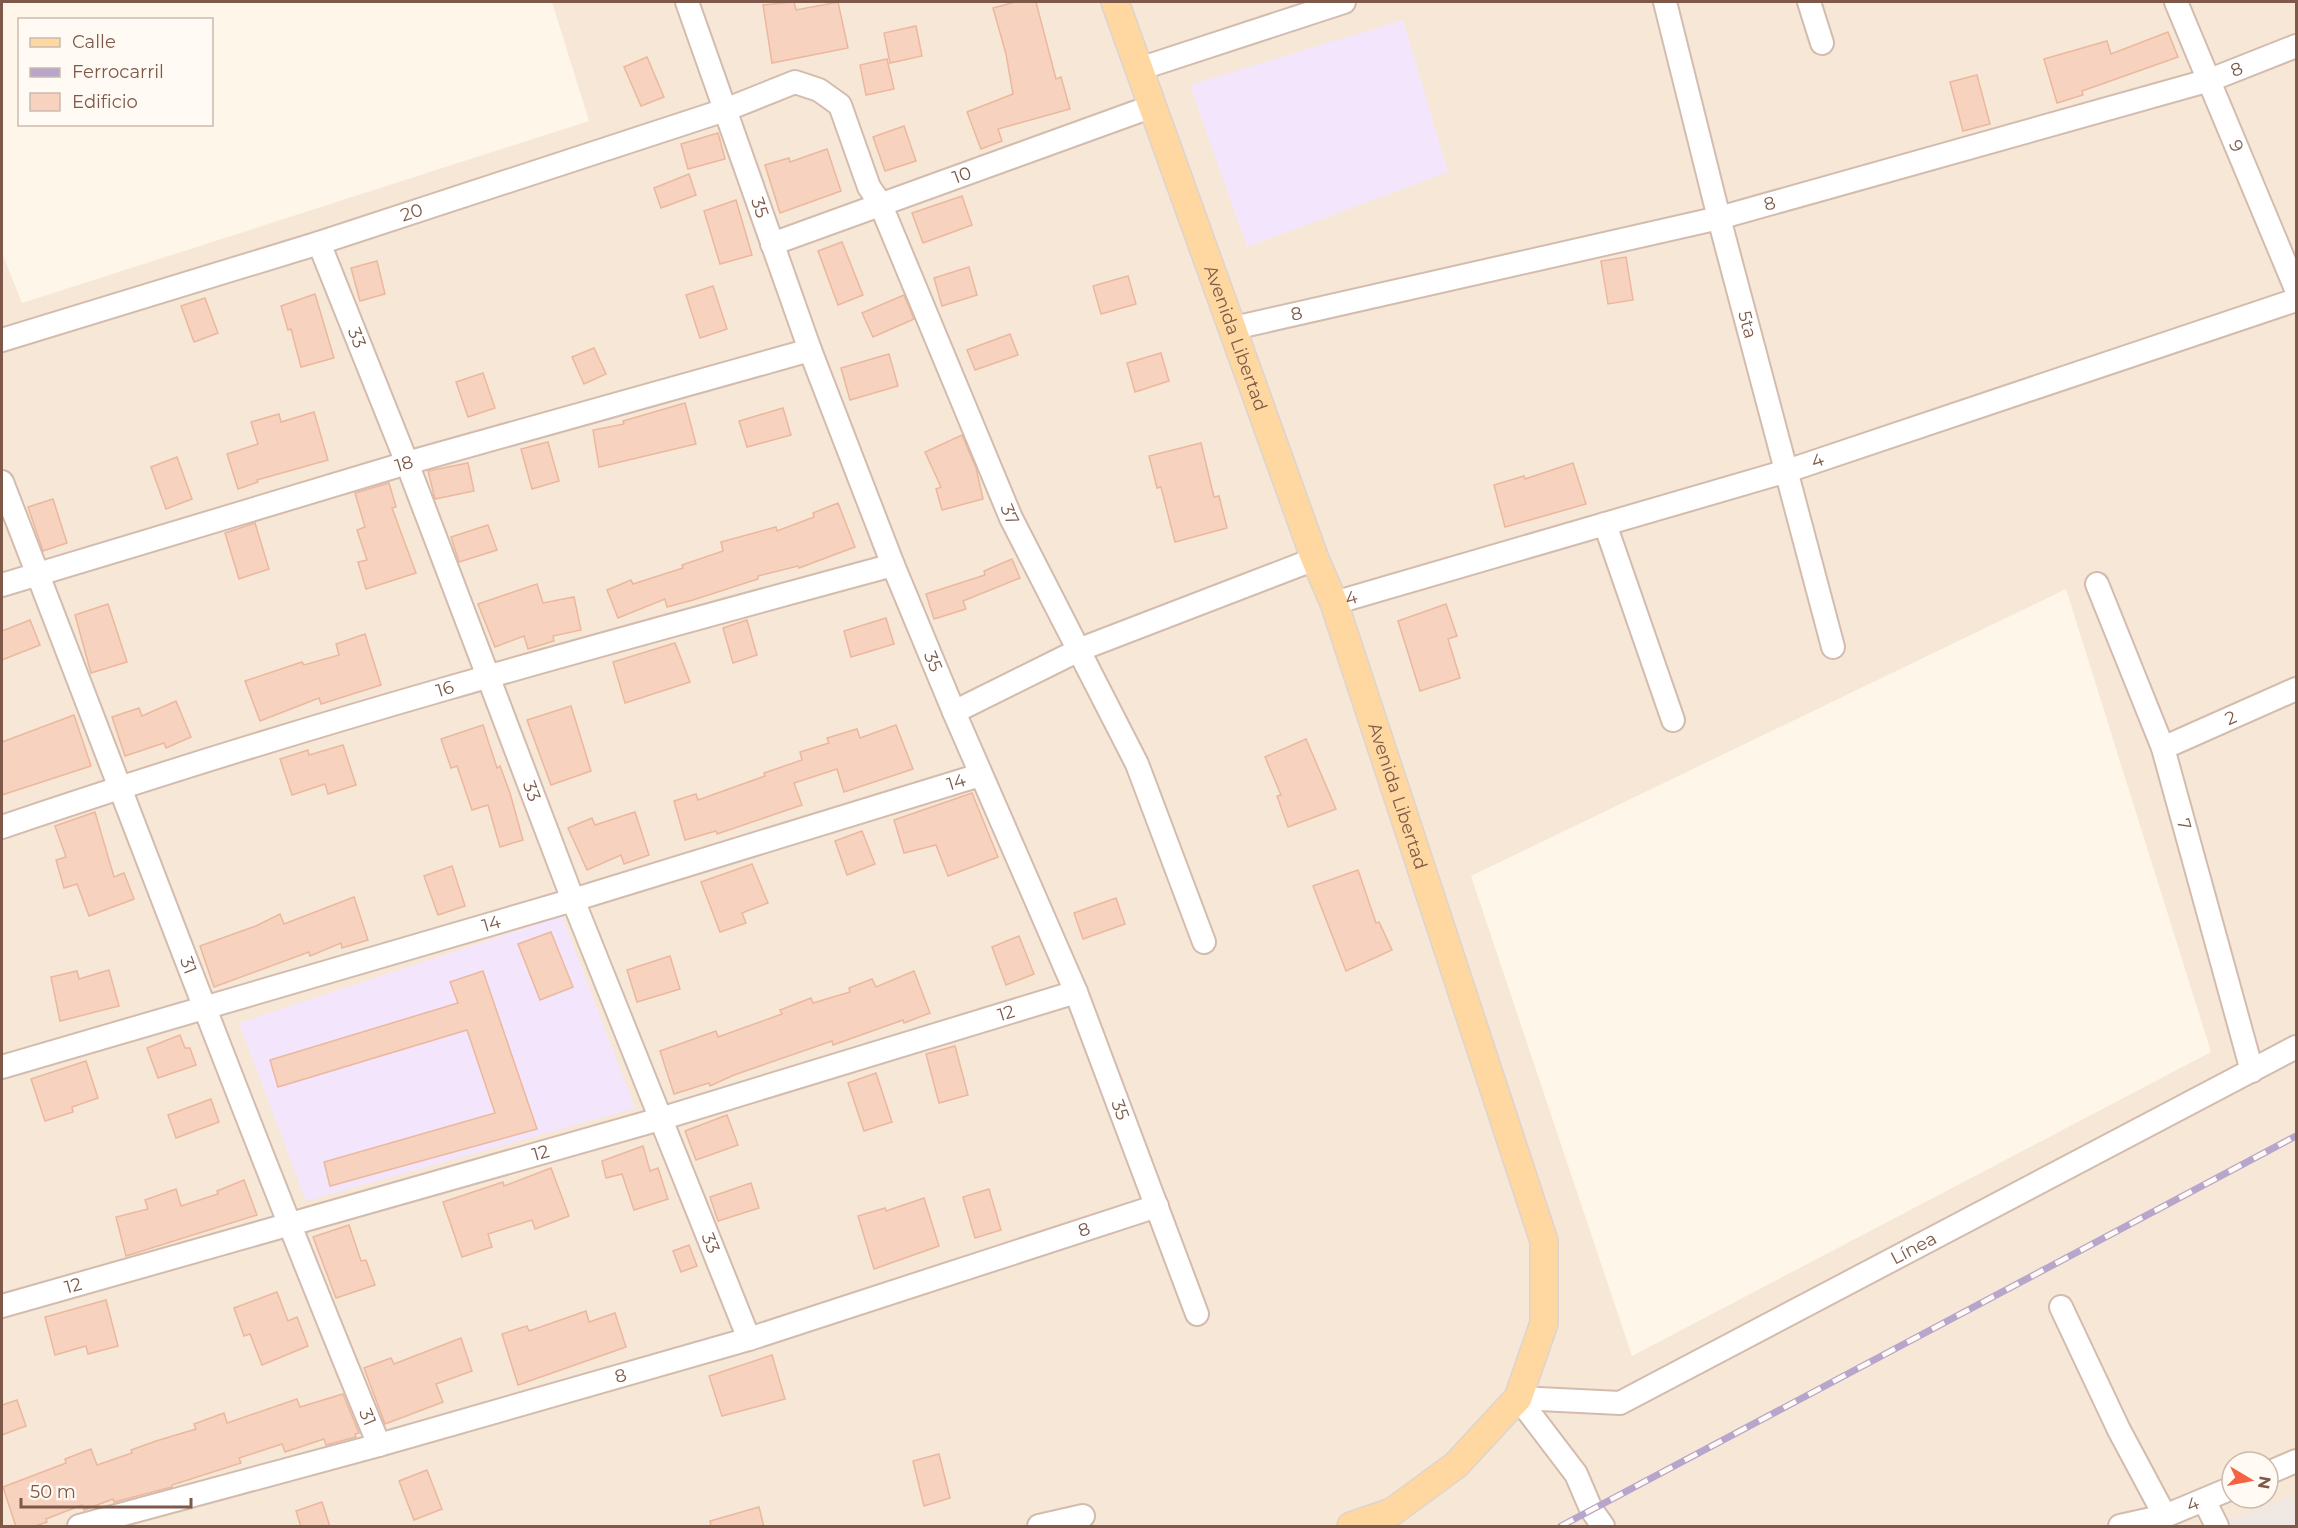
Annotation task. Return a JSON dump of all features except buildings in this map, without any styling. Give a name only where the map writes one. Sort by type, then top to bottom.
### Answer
[{"type":"main road","name":"Avenida Libertad","points":[[1115,2],[1316,559],[1334,603],[1544,1241],[1544,1323],[1518,1398],[1456,1465],[1392,1512],[1351,1527]]},
{"type":"street","name":"35","points":[[687,2],[810,350],[893,565],[980,775],[1076,992],[1197,1314]]},
{"type":"street","points":[[1139,69],[1344,2]]},
{"type":"street","name":"5ta","points":[[1665,2],[1719,218],[1833,647]]},
{"type":"street","points":[[1809,2],[1822,43]]},
{"type":"street","name":"9","points":[[2176,2],[2296,289]]},
{"type":"street","name":"8","points":[[1234,328],[1719,218],[2210,80],[2296,46]]},
{"type":"street","name":"20","points":[[2,340],[319,243],[725,110],[795,82],[819,90]]},
{"type":"street","name":"37","points":[[819,90],[840,105],[869,187],[880,203],[1011,518],[1081,649],[1137,764],[1204,942]]},
{"type":"street","name":"10","points":[[772,244],[1153,106]]},
{"type":"street","name":"33","points":[[319,243],[407,464],[573,900],[749,1339]]},
{"type":"street","name":"4","points":[[1334,603],[1787,471],[2296,300]]},
{"type":"street","name":"18","points":[[2,585],[407,464],[810,350]]},
{"type":"street","name":"31","points":[[2,482],[121,786],[288,1225],[379,1445]]},
{"type":"street","points":[[1605,524],[1673,720]]},
{"type":"street","points":[[954,712],[1081,649],[1316,559]]},
{"type":"street","name":"16","points":[[2,827],[121,786],[488,675],[893,565]]},
{"type":"street","name":"7","points":[[2097,584],[2163,748],[2252,1071]]},
{"type":"street","name":"2","points":[[2163,748],[2296,689]]},
{"type":"street","name":"14","points":[[2,1067],[573,900],[980,775]]},
{"type":"street","name":"12","points":[[2,1305],[660,1119],[1076,992]]},
{"type":"street","name":"Línea","points":[[1518,1398],[1620,1403],[2296,1047]]},
{"type":"street","name":"8","points":[[78,1527],[379,1445],[749,1339],[1157,1206]]},
{"type":"street","points":[[2061,1307],[2119,1430],[2165,1516]]},
{"type":"street","points":[[1518,1398],[1576,1474],[1591,1509],[1603,1527]]},
{"type":"street","points":[[2280,1468],[2296,1461]]},
{"type":"street","name":"4","points":[[2120,1527],[2165,1516],[2220,1493]]},
{"type":"street","points":[[2204,1500],[2217,1527]]},
{"type":"street","points":[[1039,1527],[1083,1516]]},
{"type":"shaded area","points":[[552,2],[2296,2],[2296,1526],[2,1526],[2,253],[22,303],[589,121]],"holes":[[[2066,589],[2211,1052],[1632,1356],[1471,876]]]},
{"type":"shaded area","points":[[1403,20],[1448,172],[1247,247],[1190,85]]},
{"type":"shaded area","points":[[562,916],[635,1108],[306,1201],[239,1023]]},
{"type":"shaded area","points":[[2296,1494],[2296,1526],[2215,1526],[2256,1510],[2280,1510],[2280,1500]]},
{"type":"railway","points":[[1561,1526],[2296,1136]]}]
